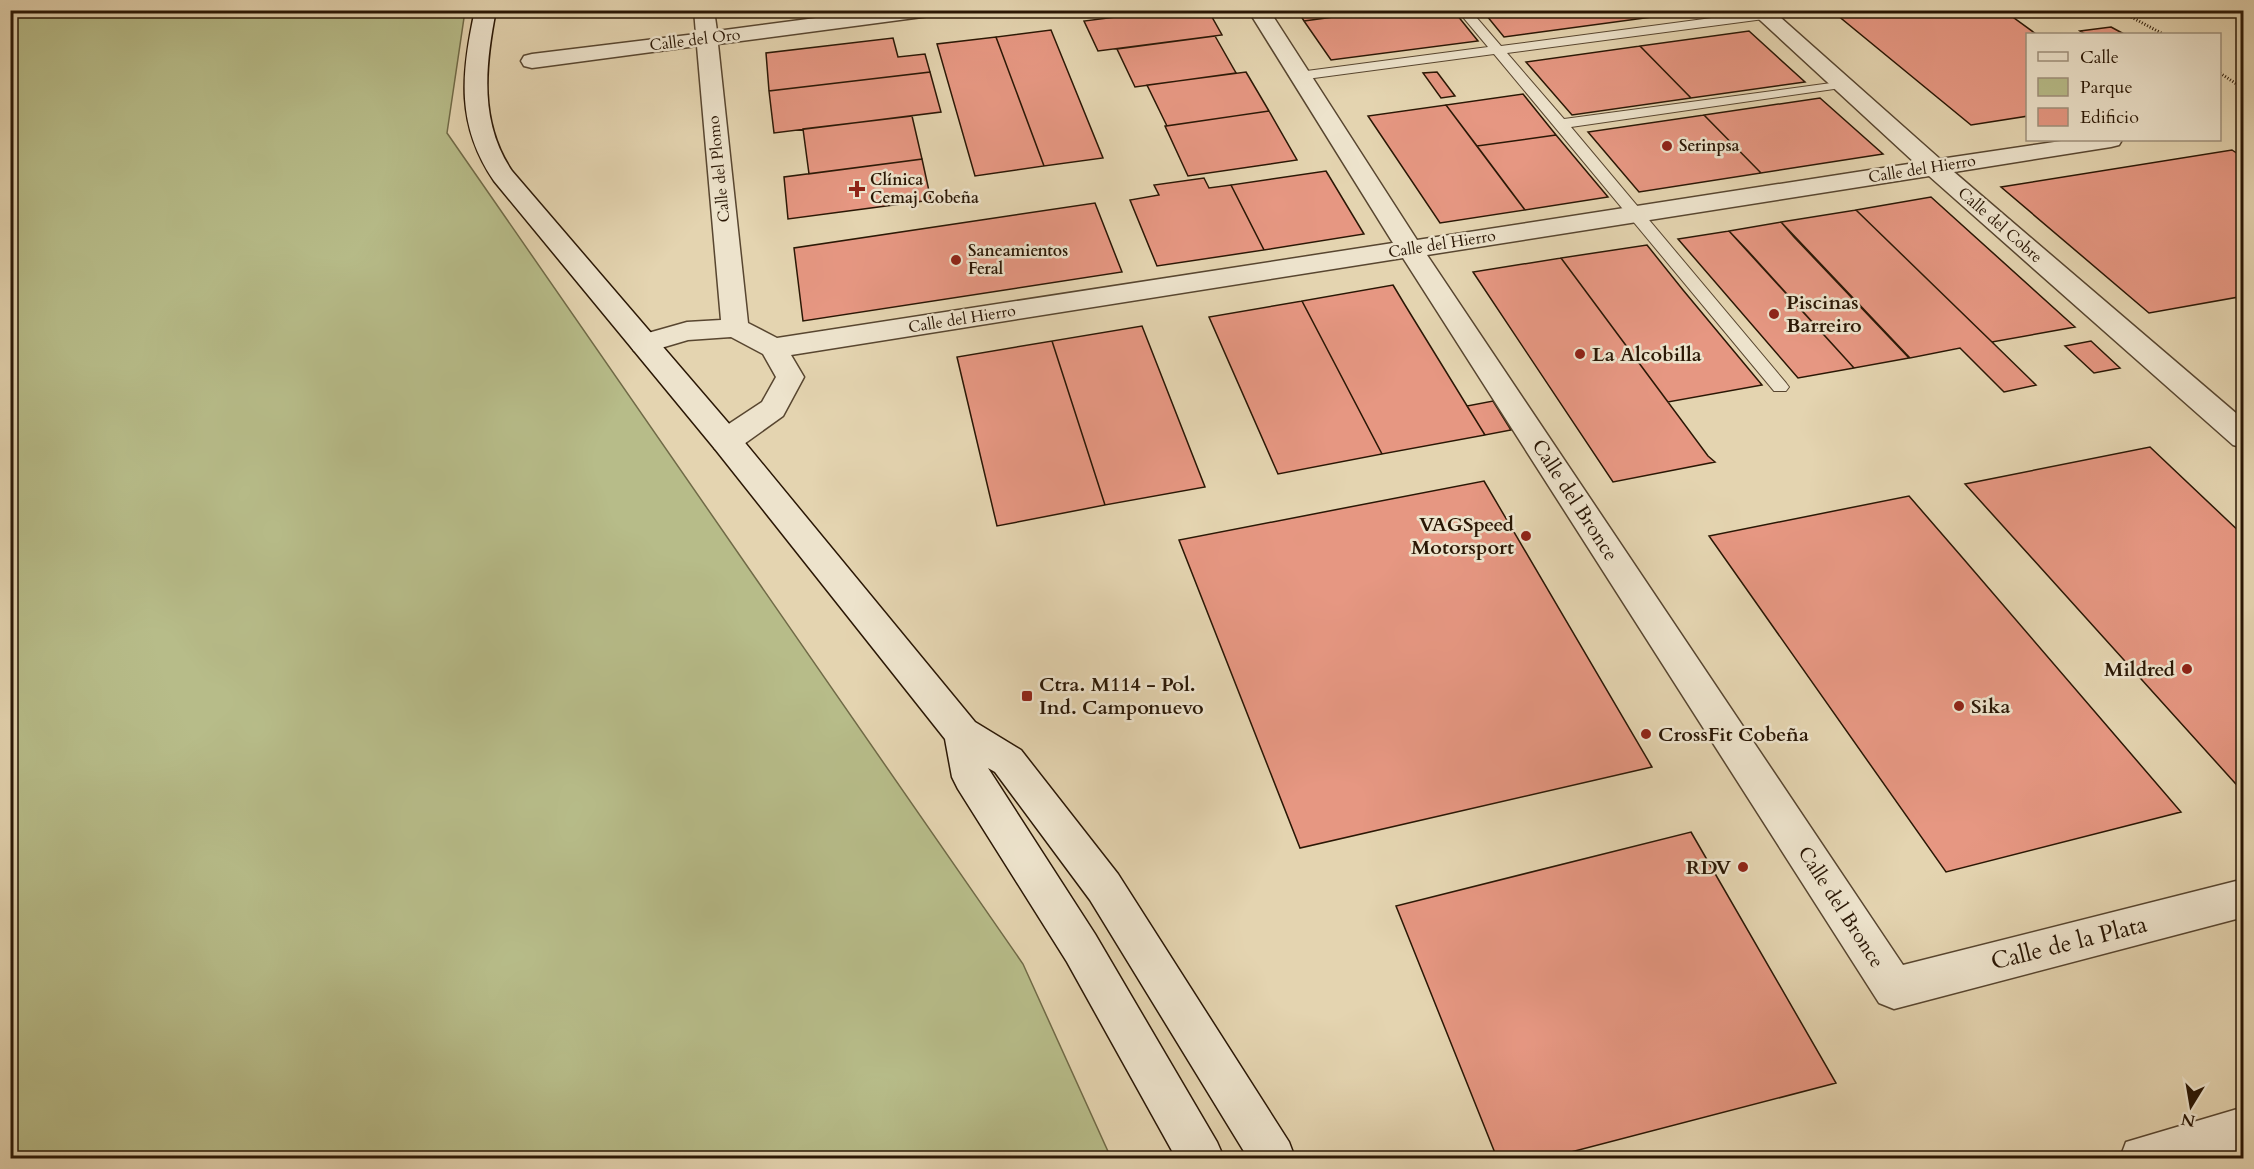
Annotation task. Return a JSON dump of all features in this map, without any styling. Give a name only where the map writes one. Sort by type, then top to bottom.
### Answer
[{"type":"street","points":[[486,10],[477,77],[476,107],[484,142],[503,176],[726,441],[962,733],[1008,761],[1104,887],[1273,1158]]},
{"type":"street","name":"Calle del Plomo","points":[[704,10],[735,328]]},
{"type":"street","name":"Calle del Oro","points":[[532,61],[930,10]]},
{"type":"street","name":"Calle del Bronce","points":[[1258,10],[1410,249],[1894,988]]},
{"type":"street","name":"Calle del Cobre","points":[[1761,13],[2244,437]]},
{"type":"street","name":"Calle del Hierro","points":[[773,348],[2105,141]]},
{"type":"street","points":[[644,344],[687,331],[735,328],[773,348],[790,377],[773,409],[726,441]]},
{"type":"street","points":[[962,733],[971,777],[1081,948],[1201,1158]]},
{"type":"street","name":"Calle de la Plata","points":[[1894,988],[2244,898]]},
{"type":"street","points":[[2157,1157],[2244,1129]]},
{"type":"lane","points":[[1463,10],[1780,387]]},
{"type":"lane","points":[[1299,76],[1761,13]]},
{"type":"lane","points":[[1561,124],[1841,84]]},
{"type":"path","points":[[2118,10],[2161,33]]},
{"type":"path","points":[[2221,74],[2244,89]]},
{"type":"green space","points":[[10,11],[465,11],[447,133],[1023,964],[1111,1158],[11,1158]]},
{"type":"building","points":[[1171,10],[1208,10],[1222,35],[1098,51],[1084,21]]},
{"type":"building","points":[[1297,10],[1385,10],[1304,21]]},
{"type":"building","points":[[1385,10],[1453,10],[1478,41],[1331,60],[1304,21]]},
{"type":"building","points":[[1482,10],[1704,10],[1504,37]]},
{"type":"building","points":[[1831,10],[2003,10],[2035,33],[2026,33],[2026,116],[1971,125]]},
{"type":"building","points":[[2111,27],[2122,33],[2083,33],[2080,31]]},
{"type":"building","points":[[1051,30],[1103,158],[1044,166],[996,37]]},
{"type":"building","points":[[1749,31],[1805,82],[1691,98],[1640,46]]},
{"type":"building","points":[[1215,36],[1236,73],[1135,87],[1117,49]]},
{"type":"building","points":[[996,37],[1044,166],[975,176],[937,44]]},
{"type":"building","points":[[893,38],[898,57],[925,54],[930,72],[769,91],[766,53]]},
{"type":"building","points":[[1640,46],[1691,98],[1572,115],[1526,62]]},
{"type":"building","points":[[930,72],[941,112],[774,133],[769,91]]},
{"type":"building","points":[[1246,72],[1269,111],[1167,126],[1147,85]]},
{"type":"building","points":[[1437,72],[1455,96],[1441,98],[1423,73]]},
{"type":"building","points":[[1523,94],[1556,135],[1477,146],[1446,105]]},
{"type":"building","points":[[1820,98],[1883,154],[1761,173],[1704,115]]},
{"type":"building","points":[[1446,105],[1525,210],[1440,223],[1368,116]]},
{"type":"building","points":[[1269,111],[1297,160],[1188,176],[1165,126]]},
{"type":"building","name":"Serinpsa","points":[[1704,115],[1761,173],[1639,192],[1588,132]]},
{"type":"building","points":[[912,116],[922,159],[809,174],[803,129]]},
{"type":"building","points":[[1556,135],[1608,197],[1525,210],[1477,146]]},
{"type":"building","points":[[2232,150],[2244,158],[2244,296],[2149,313],[2001,187]]},
{"type":"building","name":"Clínica Cemaj Cobeña","points":[[922,159],[931,200],[788,219],[784,177]]},
{"type":"building","points":[[1326,171],[1364,234],[1264,250],[1231,185]]},
{"type":"building","points":[[1204,178],[1209,188],[1231,185],[1264,250],[1157,266],[1130,200],[1159,195],[1154,185]]},
{"type":"building","points":[[1931,197],[2075,327],[1992,342],[1856,210]]},
{"type":"building","name":"Saneamientos Feral","points":[[1095,203],[1122,272],[803,321],[794,248]]},
{"type":"building","points":[[1856,210],[2036,385],[2004,392],[1960,348],[1910,358],[1781,222]]},
{"type":"building","points":[[1781,222],[1909,358],[1854,368],[1729,231]]},
{"type":"building","name":"Piscinas Barreiro","points":[[1729,231],[1854,368],[1798,378],[1678,239]]},
{"type":"building","points":[[1647,245],[1762,385],[1668,402],[1561,258]]},
{"type":"building","name":"La Alcobilla","points":[[1561,258],[1708,456],[1715,462],[1613,482],[1473,272]]},
{"type":"building","points":[[1393,285],[1485,435],[1382,454],[1302,301]]},
{"type":"building","points":[[1302,301],[1382,454],[1278,474],[1209,317]]},
{"type":"building","points":[[1142,326],[1205,487],[1105,505],[1052,341]]},
{"type":"building","points":[[1052,341],[1105,505],[997,526],[957,357]]},
{"type":"building","points":[[2091,341],[2120,368],[2094,373],[2065,346]]},
{"type":"building","points":[[1493,401],[1511,430],[1485,435],[1467,406]]},
{"type":"building","name":"Mildred","points":[[2150,447],[2244,536],[2244,793],[1965,484]]},
{"type":"building","points":[[1484,481],[1652,767],[1300,848],[1179,540]]},
{"type":"building","name":"Sika","points":[[1909,496],[2181,812],[1946,872],[1709,536]]},
{"type":"building","points":[[1691,832],[1836,1083],[1548,1158],[1497,1158],[1396,906]]},
{"type":"place","name":"Serinpsa","points":[[1667,146]]},
{"type":"place","name":"Clínica Cemaj Cobeña","points":[[857,189]]},
{"type":"place","name":"Saneamientos Feral","points":[[956,260]]},
{"type":"place","name":"Piscinas Barreiro","points":[[1774,314]]},
{"type":"place","name":"La Alcobilla","points":[[1580,354]]},
{"type":"place","name":"VAGSpeed Motorsport","points":[[1526,536]]},
{"type":"place","name":"Mildred","points":[[2187,669]]},
{"type":"place","name":"Ctra. M114 - Pol. Ind. Camponuevo","points":[[1027,696]]},
{"type":"place","name":"Sika","points":[[1959,706]]},
{"type":"place","name":"CrossFit Cobeña","points":[[1646,734]]},
{"type":"place","name":"RDV","points":[[1743,867]]}]
